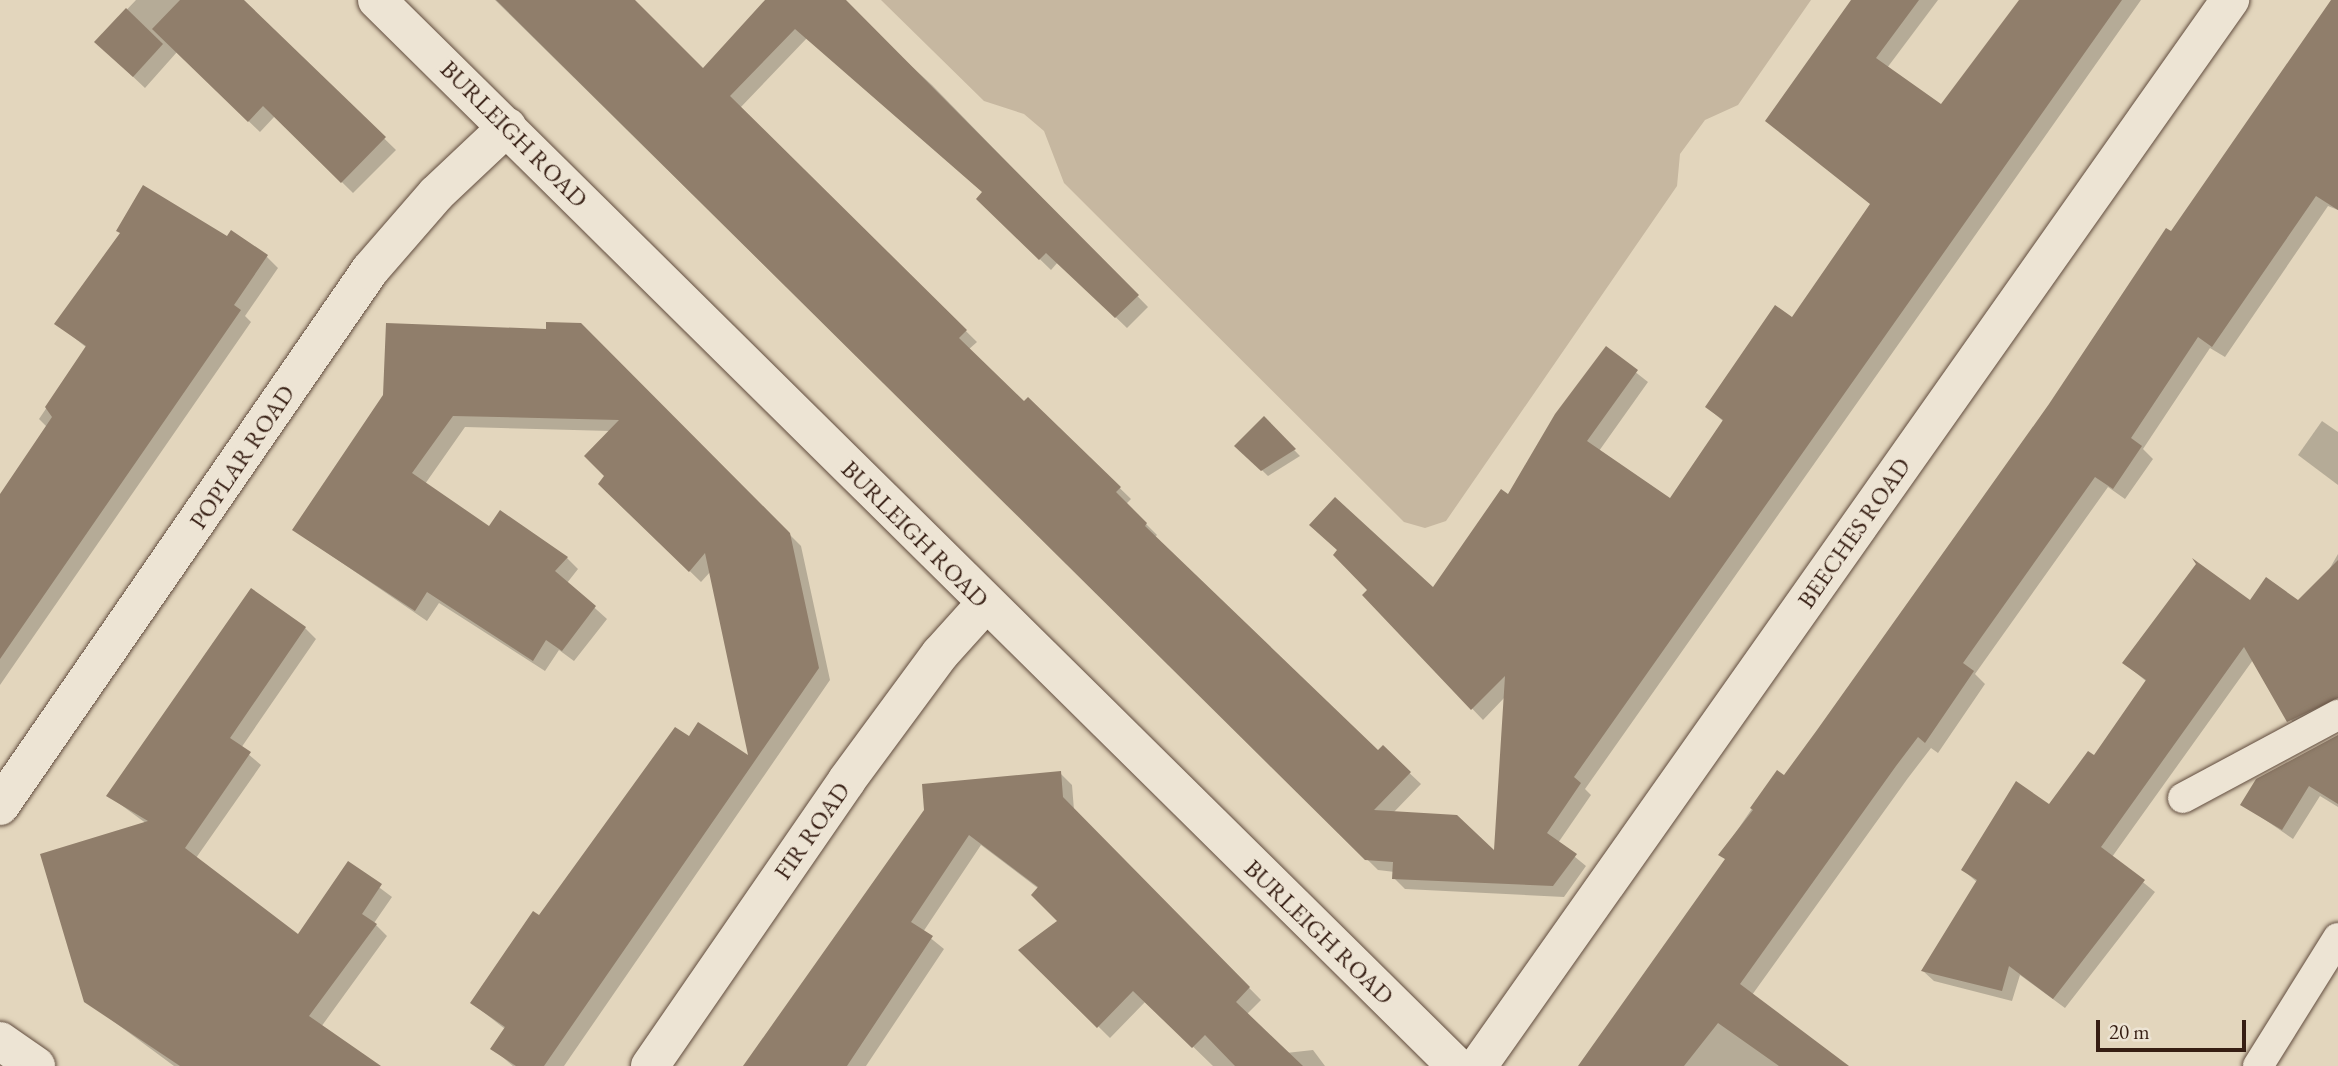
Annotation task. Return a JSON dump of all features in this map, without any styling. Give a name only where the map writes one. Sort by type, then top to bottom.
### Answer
[{"type":"street","name":"BURLEIGH ROAD","points":[[377,0],[985,604],[1456,1066]]},
{"type":"street","name":"BEECHES ROAD","points":[[1478,1066],[2230,0]]},
{"type":"street","name":"POPLAR ROAD","points":[[0,806],[370,270],[436,194],[507,127]]},
{"type":"street","name":"FIR ROAD","points":[[650,1066],[847,780],[940,654],[985,604]]},
{"type":"street","points":[[0,1041],[36,1066]]},
{"type":"lane","points":[[2183,798],[2338,715]]},
{"type":"lane","points":[[2258,1066],[2338,938]]},
{"type":"shaded area","points":[[881,0],[1811,0],[1738,105],[1705,120],[1680,154],[1677,186],[1446,521],[1425,528],[1404,522],[1064,183],[1044,131],[1024,114],[984,101]]},
{"type":"building","points":[[180,0],[244,0],[386,137],[341,183],[263,106],[248,122],[152,29]]},
{"type":"building","points":[[496,0],[635,0],[703,68],[765,0],[846,0],[1139,295],[1115,318],[1046,253],[1039,260],[976,199],[982,192],[795,29],[730,96],[967,330],[959,338],[1024,401],[1028,397],[1121,487],[1116,492],[1147,523],[1145,526],[1378,750],[1383,745],[1411,772],[1374,810],[1457,815],[1494,850],[1505,676],[1471,710],[1362,595],[1367,590],[1333,555],[1337,550],[1309,525],[1335,497],[1433,587],[1501,489],[1508,494],[1555,414],[1606,346],[1638,370],[1587,441],[1670,498],[1723,420],[1705,407],[1775,305],[1792,317],[1870,204],[1765,121],[1851,0],[1919,0],[1876,58],[1941,104],[2019,0],[2122,0],[1574,777],[1581,783],[1547,833],[1577,854],[1553,886],[1392,879],[1393,862],[1365,860]]},
{"type":"building","points":[[2331,0],[2338,0],[2338,210],[2316,196],[2212,347],[2198,337],[2131,438],[2142,446],[2113,489],[2095,477],[1963,663],[1974,671],[1925,743],[1918,737],[1740,984],[1849,1066],[1779,1066],[1718,1023],[1684,1066],[1578,1066],[1725,859],[1718,855],[1753,810],[1750,808],[1777,770],[1784,775],[1817,730],[2049,404],[2166,228],[2171,231]]},
{"type":"building","points":[[126,8],[163,44],[133,77],[94,42]]},
{"type":"building","points":[[143,185],[227,236],[231,230],[268,255],[234,305],[241,310],[0,659],[0,494],[52,417],[45,407],[86,346],[54,324],[120,233],[116,231]]},
{"type":"building","points":[[546,322],[581,323],[790,533],[819,668],[544,1066],[516,1066],[490,1049],[505,1027],[470,1003],[533,911],[539,915],[675,727],[689,736],[698,722],[748,755],[705,553],[689,572],[598,484],[604,476],[584,456],[619,420],[453,416],[412,473],[489,526],[500,510],[568,557],[555,571],[596,606],[562,651],[546,640],[533,661],[427,592],[415,611],[292,530],[383,395],[386,323],[546,329]]},
{"type":"building","points":[[1264,416],[1296,449],[1261,471],[1234,446]]},
{"type":"building","points":[[2192,558],[2250,600],[2266,577],[2298,600],[2338,560],[2338,698],[2287,722],[2244,647],[2101,847],[2145,880],[2053,999],[2009,966],[2002,991],[1921,971],[1977,880],[1961,870],[2016,781],[2049,804],[2088,751],[2094,755],[2146,680],[2122,663],[2196,564]]},
{"type":"building","points":[[251,588],[306,627],[230,738],[251,752],[185,848],[298,934],[348,861],[382,884],[362,914],[377,924],[309,1016],[381,1066],[180,1066],[84,1002],[40,854],[148,821],[106,796]]},
{"type":"building","points":[[2338,735],[2338,804],[2309,786],[2282,830],[2240,805],[2256,779]]},
{"type":"building","points":[[1061,771],[1063,797],[1250,987],[1236,1002],[1303,1066],[1235,1066],[1205,1035],[1192,1048],[1133,991],[1097,1028],[1018,950],[1057,921],[1031,895],[1038,887],[969,835],[911,922],[933,936],[847,1066],[743,1066],[924,810],[922,784]]}]
